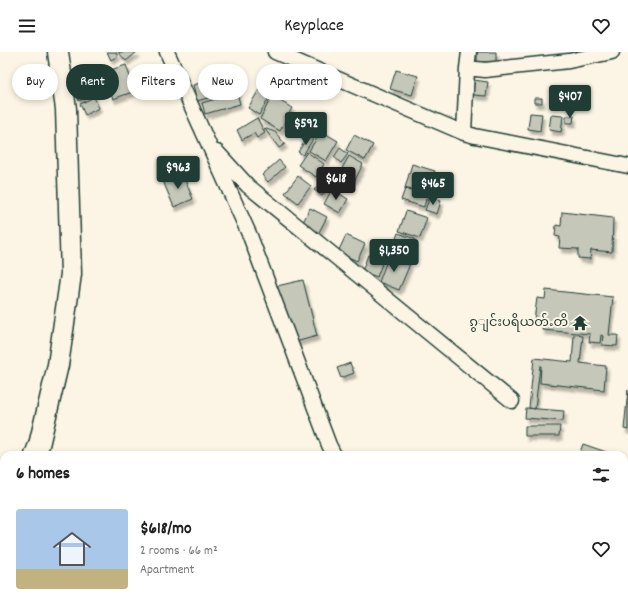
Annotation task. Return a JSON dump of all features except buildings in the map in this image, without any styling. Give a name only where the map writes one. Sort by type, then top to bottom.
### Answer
[{"type":"main road","points":[[37,451],[58,365],[71,274],[66,109],[58,52]]},
{"type":"street","points":[[167,52],[250,236],[332,451]]},
{"type":"street","points":[[275,52],[464,133],[628,166]]},
{"type":"street","points":[[464,133],[469,52]]},
{"type":"street","points":[[467,68],[485,70],[569,61],[612,52]]},
{"type":"street","points":[[207,141],[248,186],[512,401]]},
{"type":"place","name":"ၵွျင်းပရိယတ်ႉတိ","points":[[580,323]]}]
